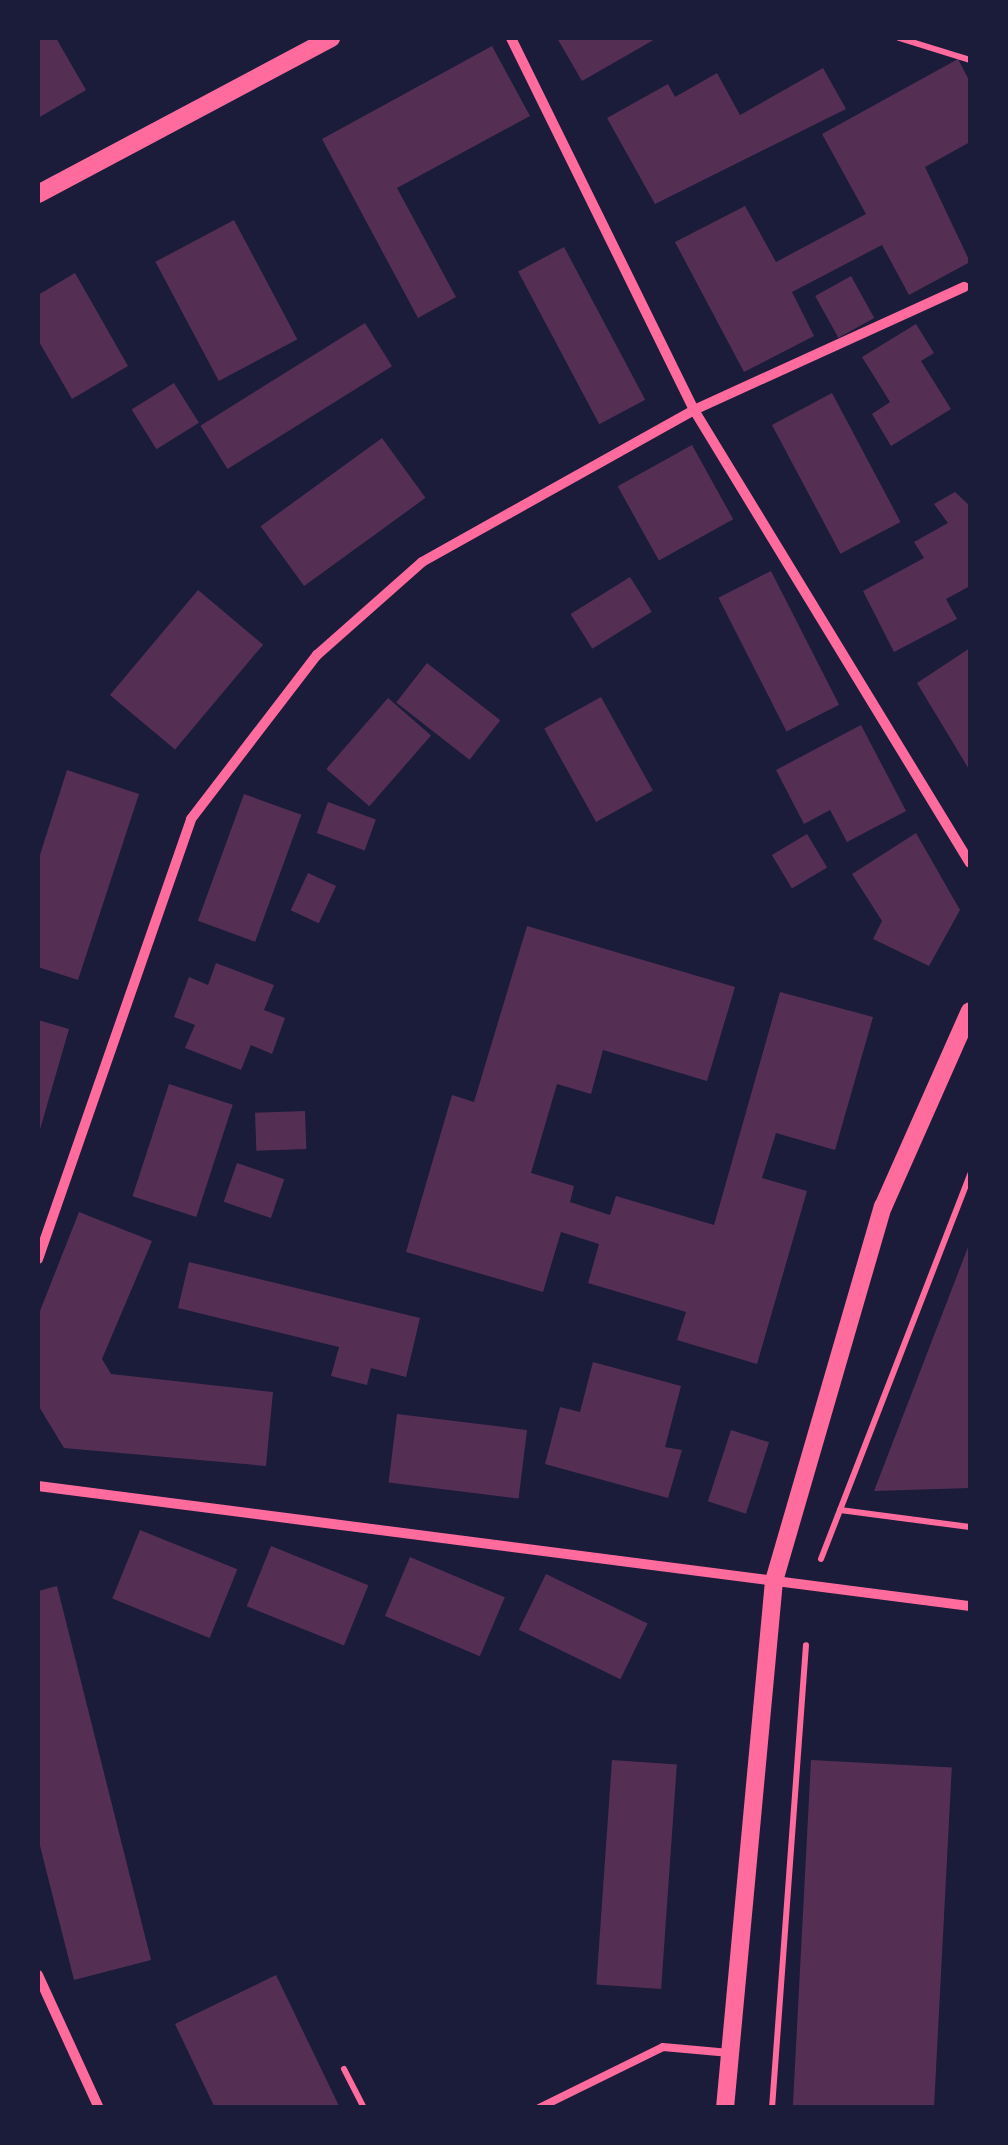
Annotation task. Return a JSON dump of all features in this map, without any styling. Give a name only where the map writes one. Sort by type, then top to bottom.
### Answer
[{"type":"street","points":[[38,194],[331,38]]},
{"type":"street","points":[[512,38],[694,410],[970,863]]},
{"type":"street","points":[[38,1259],[191,819],[316,655],[422,562],[694,410],[964,287]]},
{"type":"street","points":[[725,2108],[774,1581],[883,1207],[970,1012]]},
{"type":"street","points":[[38,1486],[774,1581],[810,1590],[970,1606]]},
{"type":"street","points":[[38,1975],[98,2108]]},
{"type":"lane","points":[[539,2108],[663,2047],[730,2053]]},
{"type":"path","points":[[900,38],[970,60]]},
{"type":"path","points":[[772,2108],[810,1590],[970,1174]]},
{"type":"path","points":[[840,1510],[970,1526]]},
{"type":"path","points":[[344,2068],[364,2108]]},
{"type":"building","points":[[38,38],[56,38],[86,90],[38,118]]},
{"type":"building","points":[[557,38],[657,38],[582,81]]},
{"type":"building","points":[[492,46],[530,116],[397,188],[456,297],[418,318],[322,139]]},
{"type":"building","points":[[958,59],[970,82],[970,142],[925,167],[970,262],[909,295],[882,245],[792,292],[814,336],[744,372],[675,242],[745,206],[776,262],[866,214],[822,134]]},
{"type":"building","points":[[823,68],[846,109],[655,204],[607,118],[668,84],[675,97],[717,73],[740,115]]},
{"type":"building","points":[[234,220],[297,339],[219,381],[155,262]]},
{"type":"building","points":[[564,247],[645,400],[599,424],[518,271]]},
{"type":"building","points":[[75,273],[128,366],[72,399],[38,340],[38,295]]},
{"type":"building","points":[[851,276],[874,318],[838,338],[815,296]]},
{"type":"building","points":[[365,323],[392,366],[228,469],[200,426]]},
{"type":"building","points":[[916,324],[934,353],[921,361],[951,409],[891,446],[872,414],[890,402],[862,357]]},
{"type":"building","points":[[174,383],[199,423],[157,449],[132,409]]},
{"type":"building","points":[[832,393],[901,522],[841,554],[772,425]]},
{"type":"building","points":[[382,438],[425,498],[304,586],[261,526]]},
{"type":"building","points":[[692,445],[733,519],[659,561],[618,486]]},
{"type":"building","points":[[955,492],[970,506],[970,586],[946,599],[957,619],[894,652],[863,591],[924,558],[914,542],[948,523],[934,504]]},
{"type":"building","points":[[771,571],[839,705],[787,731],[718,598]]},
{"type":"building","points":[[630,577],[652,612],[592,649],[571,614]]},
{"type":"building","points":[[198,590],[263,645],[175,750],[110,695]]},
{"type":"building","points":[[970,648],[970,771],[917,683]]},
{"type":"building","points":[[427,663],[500,720],[470,760],[396,702]]},
{"type":"building","points":[[601,697],[653,791],[596,822],[544,729]]},
{"type":"building","points":[[388,698],[431,735],[369,806],[326,769]]},
{"type":"building","points":[[861,725],[906,811],[847,842],[830,810],[804,824],[776,770]]},
{"type":"building","points":[[67,770],[139,794],[78,980],[38,967],[38,861]]},
{"type":"building","points":[[244,794],[301,815],[255,942],[198,921]]},
{"type":"building","points":[[328,802],[376,819],[365,850],[317,833]]},
{"type":"building","points":[[916,833],[960,910],[929,966],[873,939],[882,921],[852,874]]},
{"type":"building","points":[[807,834],[827,867],[792,889],[772,855]]},
{"type":"building","points":[[308,873],[336,886],[319,923],[291,910]]},
{"type":"building","points":[[527,926],[735,987],[707,1081],[603,1050],[591,1094],[557,1084],[531,1173],[574,1186],[570,1202],[610,1215],[616,1196],[714,1225],[780,992],[873,1017],[835,1150],[776,1133],[762,1178],[807,1191],[757,1364],[677,1340],[686,1312],[588,1283],[599,1244],[561,1232],[543,1292],[406,1252],[452,1095],[474,1102]]},
{"type":"building","points":[[216,963],[274,985],[264,1010],[285,1018],[272,1054],[251,1045],[241,1070],[185,1048],[195,1025],[174,1017],[189,977],[208,985]]},
{"type":"building","points":[[38,1020],[69,1029],[39,1133],[38,1133]]},
{"type":"building","points":[[169,1084],[233,1105],[196,1217],[133,1196]]},
{"type":"building","points":[[305,1111],[306,1149],[256,1151],[255,1113]]},
{"type":"building","points":[[237,1163],[284,1179],[271,1218],[224,1202]]},
{"type":"building","points":[[79,1212],[152,1241],[102,1359],[111,1374],[273,1392],[266,1466],[64,1448],[38,1405],[38,1316]]},
{"type":"building","points":[[970,1242],[970,1488],[874,1491]]},
{"type":"building","points":[[189,1262],[420,1318],[406,1377],[371,1368],[367,1385],[331,1376],[339,1347],[178,1308]]},
{"type":"building","points":[[593,1362],[681,1386],[665,1447],[682,1450],[668,1498],[545,1464],[560,1407],[580,1412]]},
{"type":"building","points":[[397,1414],[527,1430],[519,1498],[389,1482]]},
{"type":"building","points":[[731,1430],[769,1442],[746,1514],[708,1501]]},
{"type":"building","points":[[140,1530],[237,1569],[210,1638],[112,1599]]},
{"type":"building","points":[[271,1546],[368,1585],[344,1646],[247,1606]]},
{"type":"building","points":[[410,1557],[505,1597],[480,1656],[385,1616]]},
{"type":"building","points":[[546,1574],[648,1624],[620,1679],[519,1630]]},
{"type":"building","points":[[57,1586],[151,1960],[74,1980],[38,1838],[38,1591]]},
{"type":"building","points":[[612,1760],[677,1765],[661,1989],[596,1984]]},
{"type":"building","points":[[811,1760],[952,1767],[934,2108],[793,2108]]},
{"type":"building","points":[[276,1975],[340,2108],[215,2108],[175,2024]]}]
